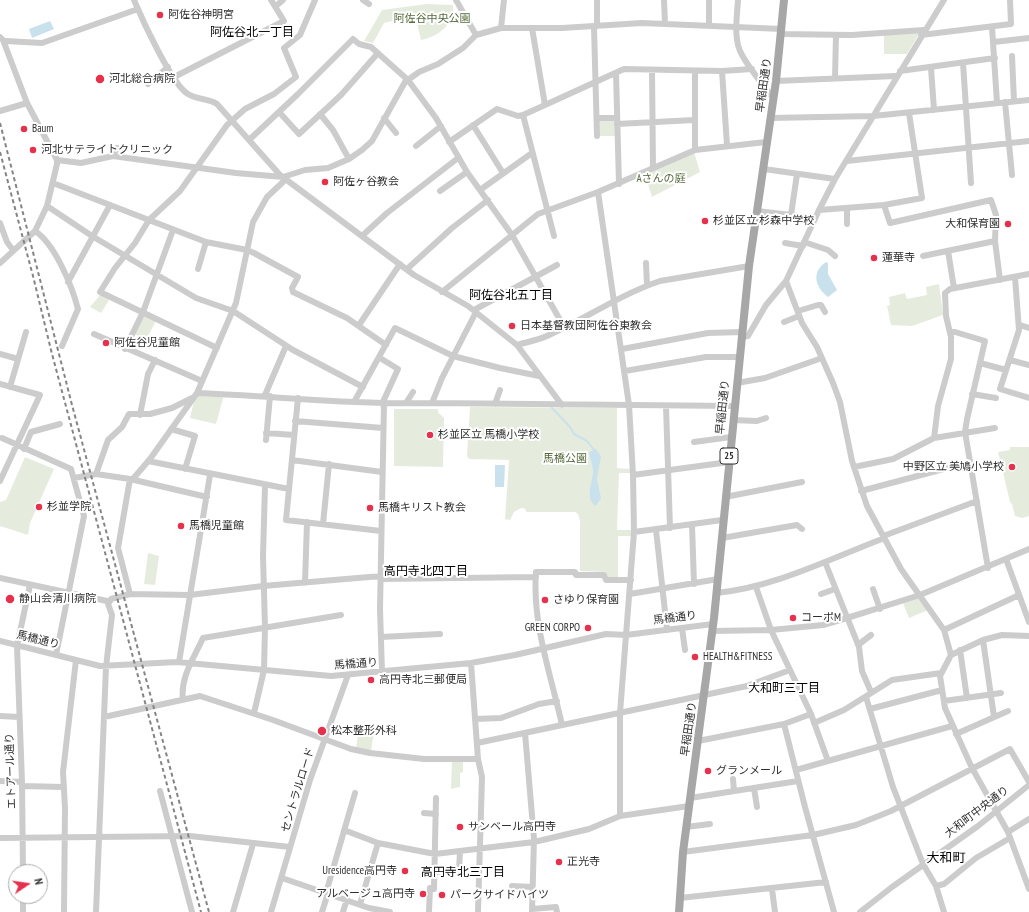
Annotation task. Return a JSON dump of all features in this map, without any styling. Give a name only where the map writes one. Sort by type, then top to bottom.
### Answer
[{"type":"main road","name":"早稲田通り","points":[[680,912],[683,852],[718,579],[722,538],[722,520],[749,266],[776,80],[784,0]]},
{"type":"street","points":[[134,0],[168,68],[187,94],[217,104],[283,177],[400,264],[442,292],[475,311],[518,345],[562,406]]},
{"type":"street","points":[[174,77],[284,21],[271,0]]},
{"type":"street","points":[[276,6],[283,0]]},
{"type":"street","points":[[217,348],[100,292],[115,268],[126,256],[149,220],[180,192],[198,168],[215,141],[232,121],[246,109],[274,94],[296,77],[284,48],[300,35],[315,0]]},
{"type":"street","points":[[363,0],[369,4]]},
{"type":"street","points":[[456,0],[476,34]]},
{"type":"street","points":[[501,28],[504,0]]},
{"type":"street","points":[[597,0],[597,136]]},
{"type":"street","points":[[664,0],[665,24]]},
{"type":"street","points":[[709,0],[709,26]]},
{"type":"street","points":[[738,0],[736,27],[738,44],[742,55],[773,98]]},
{"type":"street","points":[[622,348],[708,333],[742,334],[748,336],[766,306],[786,281],[835,179],[923,32],[944,0]]},
{"type":"street","points":[[57,160],[81,163],[113,156],[198,168],[283,177],[305,170],[328,168],[349,159],[372,141],[405,82],[419,72],[438,64],[463,48],[476,34],[501,28],[665,24],[736,27],[781,32],[836,35],[923,32],[992,27],[1011,24],[1010,0]]},
{"type":"street","points":[[2,40],[42,43],[138,10]]},
{"type":"street","points":[[992,27],[997,103]]},
{"type":"street","points":[[532,28],[545,105]]},
{"type":"street","points":[[835,78],[836,35]]},
{"type":"street","points":[[994,42],[1029,38]]},
{"type":"street","points":[[249,140],[280,113],[352,39],[359,44],[371,47],[408,80],[440,126],[467,172],[512,235],[564,327]]},
{"type":"street","points":[[0,263],[35,231],[47,206],[57,160],[27,103],[2,40]]},
{"type":"street","points":[[280,113],[299,134],[341,95],[378,53]]},
{"type":"street","points":[[1012,56],[1014,101]]},
{"type":"street","points":[[776,80],[898,74],[995,58]]},
{"type":"street","points":[[963,63],[971,183]]},
{"type":"street","points":[[148,84],[168,68]]},
{"type":"street","points":[[931,68],[934,110]]},
{"type":"street","points":[[449,142],[497,109],[518,116],[523,115],[624,69],[722,72],[752,69]]},
{"type":"street","points":[[652,70],[654,122],[653,168]]},
{"type":"street","points":[[695,71],[695,150]]},
{"type":"street","points":[[722,72],[727,145]]},
{"type":"street","points":[[616,73],[619,184]]},
{"type":"street","points":[[770,118],[873,116],[1029,100]]},
{"type":"street","points":[[1005,102],[1012,175]]},
{"type":"street","points":[[0,111],[27,103]]},
{"type":"street","points":[[819,210],[884,205],[922,198],[909,113]]},
{"type":"street","points":[[320,114],[333,130],[349,159]]},
{"type":"street","points":[[523,115],[554,236]]},
{"type":"street","points":[[384,118],[396,133]]},
{"type":"street","points":[[596,118],[617,121],[654,122],[694,120]]},
{"type":"street","points":[[473,125],[503,173]]},
{"type":"street","points":[[416,146],[440,126]]},
{"type":"street","points":[[846,161],[1029,141]]},
{"type":"street","points":[[442,292],[532,219],[548,210],[619,184],[695,150],[727,145],[766,142]]},
{"type":"street","points":[[113,156],[117,148]]},
{"type":"street","points":[[480,190],[532,153]]},
{"type":"street","points":[[363,235],[387,213],[458,158]]},
{"type":"street","points":[[764,169],[835,179]]},
{"type":"street","points":[[440,192],[467,172]]},
{"type":"street","points":[[791,215],[797,174]]},
{"type":"street","points":[[130,594],[118,548],[131,480],[148,461],[197,393],[233,311],[240,289],[253,222],[261,206],[283,182],[283,177]]},
{"type":"street","points":[[53,183],[206,242],[247,250],[298,277],[292,288],[293,292],[360,325],[386,344]]},
{"type":"street","points":[[598,192],[613,300],[625,371],[629,405],[633,475],[634,532],[620,714],[620,816]]},
{"type":"street","points":[[407,269],[452,228],[488,200]]},
{"type":"street","points":[[884,205],[890,223],[991,200],[996,215],[995,241],[1000,280]]},
{"type":"street","points":[[68,282],[110,205]]},
{"type":"street","points":[[47,206],[92,236],[196,298],[233,311],[286,346],[363,387]]},
{"type":"street","points":[[847,208],[847,224]]},
{"type":"street","points":[[758,211],[815,219]]},
{"type":"street","points":[[0,223],[7,242],[13,250]]},
{"type":"street","points":[[125,349],[143,312],[173,230]]},
{"type":"street","points":[[35,231],[48,242],[68,282],[78,309],[62,346]]},
{"type":"street","points":[[923,256],[995,241]]},
{"type":"street","points":[[198,269],[206,242]]},
{"type":"street","points":[[786,243],[804,244],[828,250],[835,256]]},
{"type":"street","points":[[948,250],[954,288]]},
{"type":"street","points":[[646,263],[648,285]]},
{"type":"street","points":[[360,325],[400,264]]},
{"type":"street","points":[[432,403],[442,378],[475,311],[557,265]]},
{"type":"street","points":[[518,345],[546,337],[613,300],[648,285],[660,281],[749,266]]},
{"type":"street","points":[[934,438],[938,406],[952,359],[950,332],[946,316],[945,293],[954,288],[1029,274]]},
{"type":"street","points":[[1015,277],[1020,325],[1000,389],[1029,398]]},
{"type":"street","points":[[786,281],[799,314],[822,358],[840,402],[854,467],[861,491],[873,519],[902,569],[944,630],[951,655]]},
{"type":"street","points":[[784,322],[818,305],[821,305],[825,312]]},
{"type":"street","points":[[1020,325],[1029,328]]},
{"type":"street","points":[[354,402],[380,358],[395,328],[453,356],[539,376]]},
{"type":"street","points":[[10,387],[26,332]]},
{"type":"street","points":[[950,332],[955,332],[985,341],[972,394],[965,432],[988,568]]},
{"type":"street","points":[[94,334],[125,349],[156,360],[202,381]]},
{"type":"street","points":[[286,346],[267,396],[266,436],[294,435]]},
{"type":"street","points":[[0,354],[18,359]]},
{"type":"street","points":[[625,371],[706,357],[740,357]]},
{"type":"street","points":[[380,358],[398,369],[383,404],[384,428],[381,531],[382,672]]},
{"type":"street","points":[[737,383],[765,378],[822,358]]},
{"type":"street","points":[[140,415],[148,374],[156,360]]},
{"type":"street","points":[[1010,360],[1029,365]]},
{"type":"street","points":[[980,363],[1006,370]]},
{"type":"street","points":[[0,384],[40,395],[0,481]]},
{"type":"street","points":[[494,404],[500,390]]},
{"type":"street","points":[[406,403],[413,392]]},
{"type":"street","points":[[197,393],[383,404],[432,403],[562,406],[734,406]]},
{"type":"street","points":[[972,394],[996,398]]},
{"type":"street","points":[[96,474],[108,440],[122,427],[129,414],[140,415],[172,408],[192,398]]},
{"type":"street","points":[[298,398],[286,520],[381,531]]},
{"type":"street","points":[[666,406],[670,528]]},
{"type":"street","points":[[733,420],[757,421],[766,418]]},
{"type":"street","points":[[295,421],[384,428]]},
{"type":"street","points":[[24,449],[31,432],[60,424]]},
{"type":"street","points":[[854,467],[893,459],[934,438],[995,428]]},
{"type":"street","points":[[171,429],[195,436],[185,469]]},
{"type":"street","points":[[694,442],[731,437]]},
{"type":"street","points":[[2,438],[16,446],[71,469],[84,516],[56,655]]},
{"type":"street","points":[[292,460],[382,472]]},
{"type":"street","points":[[148,461],[265,486],[289,489]]},
{"type":"street","points":[[633,475],[729,462]]},
{"type":"street","points":[[861,491],[970,462]]},
{"type":"street","points":[[323,524],[329,464]]},
{"type":"street","points":[[74,478],[96,474],[131,480],[207,497]]},
{"type":"street","points":[[179,662],[210,475]]},
{"type":"street","points":[[725,497],[802,482]]},
{"type":"street","points":[[254,713],[264,670],[265,627],[263,586],[265,486]]},
{"type":"street","points":[[716,593],[756,587],[825,562],[884,537],[977,501]]},
{"type":"street","points":[[634,532],[722,520]]},
{"type":"street","points":[[305,582],[307,522]]},
{"type":"street","points":[[692,525],[694,584]]},
{"type":"street","points":[[722,538],[798,525],[802,529]]},
{"type":"street","points":[[656,530],[667,630]]},
{"type":"street","name":"馬橋通り","points":[[0,641],[106,667],[179,662],[331,676],[382,672],[498,659],[606,634],[626,635],[682,628],[771,630],[823,625],[880,609],[920,595],[988,568],[1029,549]]},
{"type":"street","points":[[1006,559],[1029,622]]},
{"type":"street","points":[[825,562],[858,645],[870,709],[880,746],[900,806],[924,864],[936,886],[944,912]]},
{"type":"street","points":[[562,725],[543,648],[536,608],[536,572],[576,572],[576,575],[604,575],[606,580],[631,580]]},
{"type":"street","points":[[109,603],[111,599],[130,594],[190,595],[305,582],[381,578],[536,577]]},
{"type":"street","points":[[0,578],[108,601],[109,603],[112,614],[106,667],[96,912]]},
{"type":"street","points":[[630,594],[718,579]]},
{"type":"street","name":"エトアール通り","points":[[23,864],[22,784],[17,646],[30,585]]},
{"type":"street","points":[[756,587],[771,630],[811,714],[828,761]]},
{"type":"street","points":[[821,594],[836,589]]},
{"type":"street","points":[[873,589],[880,609]]},
{"type":"street","points":[[944,630],[1019,595]]},
{"type":"street","points":[[183,700],[183,678],[204,638],[341,615]]},
{"type":"street","points":[[682,628],[685,650]]},
{"type":"street","points":[[381,637],[440,634]]},
{"type":"street","points":[[858,645],[871,635]]},
{"type":"street","points":[[1029,636],[1002,635],[983,640],[951,655],[941,673],[944,701],[952,726],[972,768],[997,810],[1009,835],[1029,889]]},
{"type":"street","points":[[983,640],[994,717]]},
{"type":"street","points":[[960,650],[967,698]]},
{"type":"street","points":[[64,912],[64,763],[76,660]]},
{"type":"street","points":[[471,663],[478,759],[482,777],[478,912]]},
{"type":"street","points":[[477,742],[620,714],[747,686],[790,670]]},
{"type":"street","points":[[814,723],[844,710],[892,680],[941,673]]},
{"type":"street","name":"セントラルロード","points":[[271,912],[324,739],[348,675]]},
{"type":"street","points":[[870,709],[942,690]]},
{"type":"street","points":[[944,701],[1001,693]]},
{"type":"street","points":[[104,717],[200,696],[254,713],[351,749],[370,754],[424,759],[478,759]]},
{"type":"street","points":[[475,719],[501,718],[539,704],[557,701]]},
{"type":"street","points":[[956,734],[1008,711]]},
{"type":"street","points":[[698,740],[784,724],[811,714]]},
{"type":"street","points":[[0,716],[19,717]]},
{"type":"street","points":[[784,724],[834,912]]},
{"type":"street","points":[[796,770],[952,726]]},
{"type":"street","points":[[525,733],[534,842],[532,911],[556,907],[557,912]]},
{"type":"street","points":[[683,852],[813,835],[856,826],[900,806],[1010,749],[1029,783]]},
{"type":"street","points":[[733,779],[734,791]]},
{"type":"street","points":[[0,781],[64,787]]},
{"type":"street","points":[[690,798],[798,781]]},
{"type":"street","name":"大和町中央通り","points":[[860,912],[978,826],[1029,783]]},
{"type":"street","points":[[754,788],[757,807]]},
{"type":"street","points":[[160,791],[192,912]]},
{"type":"street","points":[[322,912],[355,793]]},
{"type":"street","points":[[428,912],[430,888],[434,889],[436,798]]},
{"type":"street","points":[[344,830],[378,843],[435,854],[534,842],[589,828],[620,816],[689,806]]},
{"type":"street","points":[[424,813],[436,814]]},
{"type":"street","points":[[936,886],[944,884],[976,858],[1029,819]]},
{"type":"street","points":[[686,827],[710,824]]},
{"type":"street","points":[[0,838],[190,836],[290,848]]},
{"type":"street","points":[[360,904],[378,843]]},
{"type":"street","points":[[233,912],[252,844]]},
{"type":"street","points":[[435,872],[459,872],[460,851]]},
{"type":"street","points":[[282,878],[347,899],[369,908],[390,912]]},
{"type":"street","points":[[680,898],[826,882]]},
{"type":"street","points":[[512,886],[532,887]]},
{"type":"street","points":[[772,889],[775,912]]},
{"type":"street","points":[[343,912],[347,899]]},
{"type":"green space","name":"阿佐谷中央公園","points":[[427,4],[453,5],[453,12],[448,24],[434,36],[421,40],[415,15],[384,23],[373,43],[364,41],[382,10]]},
{"type":"green space","points":[[919,34],[907,54],[884,54],[884,35]]},
{"type":"green space","points":[[615,119],[615,136],[598,136],[598,120]]},
{"type":"green space","name":"Aさんの庭","points":[[694,152],[700,172],[652,197],[645,174]]},
{"type":"green space","points":[[939,284],[943,315],[912,326],[891,325],[887,306],[890,305],[889,297],[905,293],[907,299],[927,295],[926,287]]},
{"type":"green space","points":[[101,294],[109,300],[101,313],[90,307]]},
{"type":"green space","points":[[144,315],[156,321],[146,340],[135,334]]},
{"type":"green space","points":[[200,394],[224,395],[216,424],[190,418],[194,401]]},
{"type":"green space","name":"馬橋公園","points":[[470,407],[617,408],[617,468],[630,469],[630,473],[619,473],[617,530],[632,530],[632,536],[618,536],[618,578],[609,578],[605,572],[580,571],[580,521],[578,514],[575,512],[527,512],[525,510],[526,509],[521,508],[514,512],[510,520],[505,519],[509,460],[469,459],[467,456]]},
{"type":"green space","points":[[394,409],[438,409],[438,412],[444,418],[443,467],[394,466]]},
{"type":"green space","points":[[1010,447],[1029,447],[1029,516],[1022,518],[1015,516],[1012,504],[1010,502],[998,452],[1010,450]]},
{"type":"green space","points":[[25,457],[54,469],[30,523],[28,535],[0,526],[0,502],[6,500]]},
{"type":"green space","points":[[148,553],[159,556],[155,585],[144,584]]},
{"type":"green space","points":[[918,598],[928,610],[909,618],[903,603]]},
{"type":"green space","points":[[359,729],[374,732],[371,751],[356,748]]},
{"type":"green space","points":[[452,762],[463,762],[463,772],[460,773],[460,787],[451,789]]},
{"type":"water","points":[[50,21],[54,29],[32,38],[29,29]]},
{"type":"water","points":[[826,262],[828,263],[828,274],[837,290],[828,297],[820,289],[816,280],[818,270]]},
{"type":"water","points":[[596,449],[601,456],[597,479],[601,498],[596,506],[590,499],[593,466],[589,452]]},
{"type":"water","points":[[495,465],[505,465],[504,487],[495,487]]},
{"type":"waterway","points":[[552,408],[570,427],[574,434],[587,441],[595,451]]},
{"type":"railway","points":[[0,123],[72,405],[209,912]]},
{"type":"railway","points":[[0,152],[52,354],[201,912]]},
{"type":"place","name":"阿佐谷神明宮","points":[[160,15]]},
{"type":"place","name":"河北総合病院","points":[[100,79]]},
{"type":"place","name":"Baum","points":[[24,129]]},
{"type":"place","name":"河北サテライトクリニック","points":[[33,150]]},
{"type":"place","name":"阿佐ヶ谷教会","points":[[325,182]]},
{"type":"place","name":"杉並区立 杉森中学校","points":[[705,221]]},
{"type":"place","name":"大和保育園","points":[[1008,224]]},
{"type":"place","name":"蓮華寺","points":[[874,258]]},
{"type":"place","name":"日本基督教団阿佐谷東教会","points":[[512,326]]},
{"type":"place","name":"阿佐谷児童館","points":[[106,343]]},
{"type":"place","name":"杉並区立 馬橋小学校","points":[[430,435]]},
{"type":"place","name":"中野区立 美鳩小学校","points":[[1012,467]]},
{"type":"place","name":"杉並学院","points":[[39,507]]},
{"type":"place","name":"馬橋キリスト教会","points":[[370,508]]},
{"type":"place","name":"馬橋児童館","points":[[181,526]]},
{"type":"place","name":"静山会清川病院","points":[[10,599]]},
{"type":"place","name":"さゆり保育園","points":[[545,600]]},
{"type":"place","name":"コーポM","points":[[793,618]]},
{"type":"place","name":"GREEN CORPO","points":[[588,628]]},
{"type":"place","name":"HEALTH&FITNESS","points":[[695,657]]},
{"type":"place","name":"高円寺北三郵便局","points":[[371,680]]},
{"type":"place","name":"松本整形外科","points":[[322,731]]},
{"type":"place","name":"グランメール","points":[[708,771]]},
{"type":"place","name":"サンベール高円寺","points":[[460,827]]},
{"type":"place","name":"正光寺","points":[[559,862]]},
{"type":"place","name":"Uresidence高円寺","points":[[405,871]]},
{"type":"place","name":"アルベージュ高円寺","points":[[423,894]]},
{"type":"place","name":"パークサイドハイツ","points":[[442,895]]},
{"type":"district","name":"阿佐谷北一丁目","points":[[252,33]]},
{"type":"district","name":"阿佐谷北五丁目","points":[[511,296]]},
{"type":"district","name":"高円寺北四丁目","points":[[426,572]]},
{"type":"district","name":"大和町三丁目","points":[[784,689]]},
{"type":"district","name":"大和町","points":[[946,858]]},
{"type":"district","name":"高円寺北三丁目","points":[[463,873]]}]
